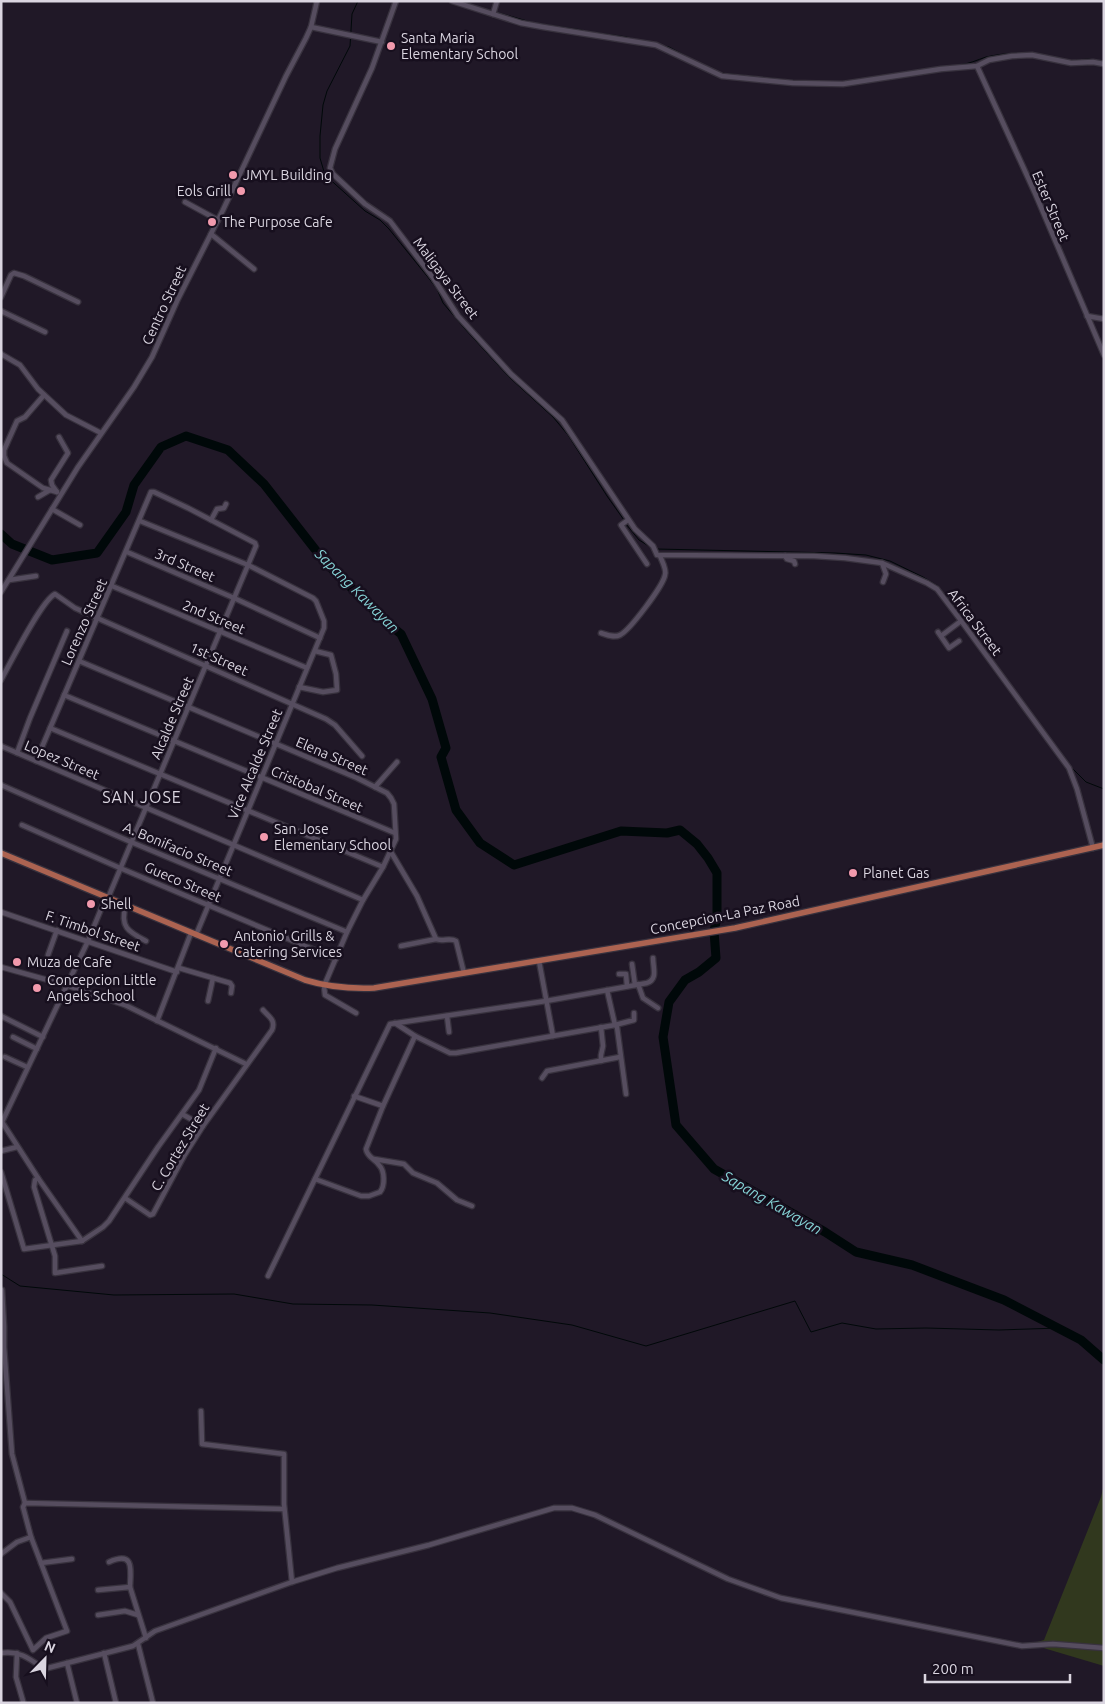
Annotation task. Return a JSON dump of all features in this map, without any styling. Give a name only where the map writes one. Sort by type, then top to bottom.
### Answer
[{"type":"main road","name":"Concepcion-La Paz Road","points":[[1,853],[305,980],[324,986],[348,989],[374,988],[726,930],[1104,845]]},
{"type":"street","name":"Centro Street","points":[[2,589],[52,509],[58,493],[138,380],[152,357],[177,301],[311,28],[317,1]]},
{"type":"street","name":"Maligaya Street","points":[[396,1],[382,42],[335,149],[330,165],[331,171],[366,204],[390,221],[429,272],[458,316],[511,374],[562,420],[626,521],[660,556]]},
{"type":"street","points":[[452,1],[521,23],[656,45],[722,76],[793,83],[836,84],[977,66],[989,60],[1024,55],[1041,56],[1071,63],[1093,62],[1104,64]]},
{"type":"street","points":[[493,14],[497,1]]},
{"type":"street","points":[[311,28],[382,42]]},
{"type":"street","name":"Ester Street","points":[[977,66],[1035,193],[1104,355]]},
{"type":"street","points":[[185,202],[218,220]]},
{"type":"street","points":[[211,234],[254,269]]},
{"type":"street","points":[[1,297],[11,275],[14,273],[78,302]]},
{"type":"street","points":[[1,311],[46,332]]},
{"type":"street","points":[[1087,316],[1104,319]]},
{"type":"street","points":[[1,354],[20,365],[44,395],[66,415],[101,433]]},
{"type":"street","points":[[44,395],[26,417],[17,422],[4,450],[4,456],[7,463],[43,488],[58,493]]},
{"type":"street","points":[[58,493],[51,480],[68,453],[59,437]]},
{"type":"street","points":[[38,497],[50,490]]},
{"type":"street","name":"Lorenzo Street","points":[[36,761],[127,552],[151,492],[211,520]]},
{"type":"street","points":[[211,520],[217,509],[224,508],[226,504]]},
{"type":"street","points":[[52,509],[80,525]]},
{"type":"street","name":"Alcalde Street","points":[[2,1122],[88,941],[132,842],[256,546],[254,542],[211,520]]},
{"type":"street","points":[[140,521],[248,565]]},
{"type":"street","points":[[626,521],[621,524],[647,564]]},
{"type":"street","name":"3rd Street","points":[[127,552],[234,598],[320,638]]},
{"type":"street","points":[[601,633],[616,637],[621,635],[651,600],[665,577],[660,556]]},
{"type":"street","name":"Africa Street","points":[[660,556],[845,558],[882,563],[937,589],[1070,768],[1093,848]]},
{"type":"street","points":[[785,556],[787,559],[794,560],[795,564]]},
{"type":"street","points":[[882,563],[886,574],[883,582]]},
{"type":"street","name":"Vice Alcalde Street","points":[[158,1021],[324,626],[316,601],[248,565]]},
{"type":"street","points":[[9,579],[36,576]]},
{"type":"street","name":"2nd Street","points":[[112,586],[307,668]]},
{"type":"street","name":"1st Street","points":[[1,680],[48,599],[52,594],[57,594],[68,603],[97,618],[292,703],[335,725],[362,756]]},
{"type":"street","points":[[959,641],[949,648],[940,634],[961,621]]},
{"type":"street","points":[[17,753],[67,631]]},
{"type":"street","points":[[299,687],[323,692],[336,690],[336,674],[330,655],[315,651]]},
{"type":"street","name":"Elena Street","points":[[79,662],[275,743],[387,793],[394,804],[395,833]]},
{"type":"street","name":"Cristobal Street","points":[[64,695],[395,833]]},
{"type":"street","points":[[50,728],[383,866]]},
{"type":"street","name":"Lopez Street","points":[[1,746],[363,900]]},
{"type":"street","points":[[374,787],[398,762]]},
{"type":"street","name":"A. Bonifacio Street","points":[[1,785],[347,932]]},
{"type":"street","name":"Gueco Street","points":[[22,825],[207,905],[336,958]]},
{"type":"street","points":[[356,1013],[325,995],[324,986],[363,900],[391,852],[395,843],[395,833]]},
{"type":"street","points":[[391,852],[417,896],[436,939]]},
{"type":"street","points":[[126,905],[123,914],[124,924],[128,930],[146,941]]},
{"type":"street","name":"F. Timbol Street","points":[[1,912],[178,970],[232,984],[231,994]]},
{"type":"street","points":[[48,955],[57,930]]},
{"type":"street","points":[[401,946],[436,939],[452,939],[456,941],[464,973]]},
{"type":"street","points":[[268,1276],[389,1025],[648,983],[654,980],[653,958]]},
{"type":"street","points":[[539,961],[553,1036]]},
{"type":"street","points":[[632,964],[636,984],[643,998],[658,1008]]},
{"type":"street","points":[[1,968],[125,1005],[246,1064]]},
{"type":"street","points":[[619,974],[626,974],[628,986]]},
{"type":"street","points":[[208,1001],[213,978]]},
{"type":"street","points":[[607,990],[615,1025],[626,1094]]},
{"type":"street","name":"C. Cortez Street","points":[[125,1198],[150,1215],[154,1214],[184,1156],[203,1126],[272,1030],[274,1021],[263,1010]]},
{"type":"street","points":[[395,1024],[414,1036],[450,1053],[456,1053],[615,1025],[632,1021],[635,1018],[634,1013]]},
{"type":"street","points":[[1,1016],[43,1037]]},
{"type":"street","points":[[447,1016],[449,1032]]},
{"type":"street","points":[[601,1027],[603,1046],[600,1054],[601,1061]]},
{"type":"street","points":[[14,1036],[37,1049]]},
{"type":"street","points":[[315,1179],[361,1196],[369,1196],[380,1192],[384,1185],[382,1169],[366,1153],[366,1149],[414,1036]]},
{"type":"street","points":[[1,1172],[23,1248],[27,1250],[82,1241],[106,1225],[125,1198],[158,1147],[199,1090],[216,1048]]},
{"type":"street","points":[[5,1056],[28,1067]]},
{"type":"street","points":[[542,1078],[547,1071],[620,1057]]},
{"type":"street","points":[[354,1096],[383,1106]]},
{"type":"street","points":[[182,1114],[203,1126]]},
{"type":"street","points":[[2,1122],[82,1241]]},
{"type":"street","points":[[1,1151],[17,1147]]},
{"type":"street","points":[[373,1159],[404,1164],[413,1173],[437,1183],[457,1200],[472,1206]]},
{"type":"street","points":[[38,1178],[35,1180],[34,1187],[52,1246],[55,1272],[102,1266]]},
{"type":"street","points":[[2,1290],[12,1454],[25,1502],[23,1507],[31,1537],[66,1631],[43,1640],[33,1650],[29,1658]]},
{"type":"street","points":[[201,1411],[201,1442],[204,1445],[284,1454],[284,1509],[292,1582]]},
{"type":"street","points":[[25,1502],[284,1509]]},
{"type":"street","points":[[1,1653],[17,1653],[29,1658],[45,1669],[138,1644],[155,1631],[292,1582],[554,1508],[564,1507],[595,1515],[728,1579],[781,1598],[1022,1646],[1053,1644],[1104,1648]]},
{"type":"street","points":[[1,1554],[16,1542],[31,1537]]},
{"type":"street","points":[[109,1562],[118,1558],[125,1559],[132,1566],[130,1587],[146,1638]]},
{"type":"street","points":[[41,1564],[72,1559]]},
{"type":"street","points":[[98,1590],[130,1587]]},
{"type":"street","points":[[1,1593],[11,1604],[33,1650]]},
{"type":"street","points":[[98,1614],[126,1611],[138,1615]]},
{"type":"street","points":[[138,1644],[153,1703]]},
{"type":"street","points":[[17,1653],[16,1677],[23,1701]]},
{"type":"street","points":[[104,1653],[116,1703]]},
{"type":"street","points":[[67,1663],[77,1703]]},
{"type":"green space","points":[[1104,1484],[1104,1666],[1030,1644],[1044,1640],[1101,1497]]},
{"type":"waterway","points":[[358,1],[352,14],[350,46],[327,91],[323,105],[320,158],[325,175],[365,211],[380,220],[389,229],[437,289],[443,303],[465,329],[509,377],[553,417],[568,435],[624,520]]},
{"type":"waterway","points":[[467,4],[492,11]]},
{"type":"waterway","points":[[496,12],[534,23],[582,30]]},
{"type":"waterway","points":[[583,31],[627,37]]},
{"type":"waterway","points":[[630,38],[669,47],[699,63]]},
{"type":"waterway","points":[[959,65],[986,57],[1008,54],[1031,53],[1046,56]]},
{"type":"waterway","points":[[1076,60],[1089,59],[1104,62]]},
{"type":"waterway","points":[[721,73],[799,81]]},
{"type":"waterway","points":[[843,82],[854,80]]},
{"type":"waterway","name":"Sapang Kawayan","points":[[1,534],[12,544],[52,560],[97,553],[126,512],[134,485],[161,447],[186,436],[228,450],[264,484],[325,562],[387,623],[401,634],[432,699],[446,748],[441,757],[456,810],[480,843],[514,865],[621,831],[667,833],[680,830],[697,844],[708,858],[717,873],[717,918],[714,931],[716,958],[699,972],[685,980],[669,1002],[663,1037],[676,1125],[714,1169],[825,1232],[856,1252],[912,1265],[1004,1300],[1081,1340],[1104,1360]]},
{"type":"waterway","points":[[626,524],[639,540],[652,548]]},
{"type":"waterway","points":[[656,549],[866,555],[890,561],[923,577],[938,586],[1068,763]]},
{"type":"waterway","points":[[1070,766],[1086,782],[1104,789]]},
{"type":"waterway","points":[[1,1274],[20,1286],[114,1295],[234,1294],[293,1304],[372,1305],[490,1313],[572,1325],[646,1346],[795,1301],[811,1332],[842,1323],[876,1329],[999,1330],[1059,1328]]},
{"type":"place","name":"Santa Maria Elementary School","points":[[391,46]]},
{"type":"place","name":"JMYL Building","points":[[233,175]]},
{"type":"place","name":"Eols Grill","points":[[241,191]]},
{"type":"place","name":"The Purpose Cafe","points":[[212,222]]},
{"type":"place","name":"San Jose Elementary School","points":[[264,837]]},
{"type":"place","name":"Planet Gas","points":[[853,873]]},
{"type":"place","name":"Shell","points":[[91,904]]},
{"type":"place","name":"Antonio' Grills & Catering Services","points":[[224,944]]},
{"type":"place","name":"Muza de Cafe","points":[[17,962]]},
{"type":"place","name":"Concepcion Little Angels School","points":[[37,988]]},
{"type":"district","name":"SAN JOSE","points":[[142,797]]}]
